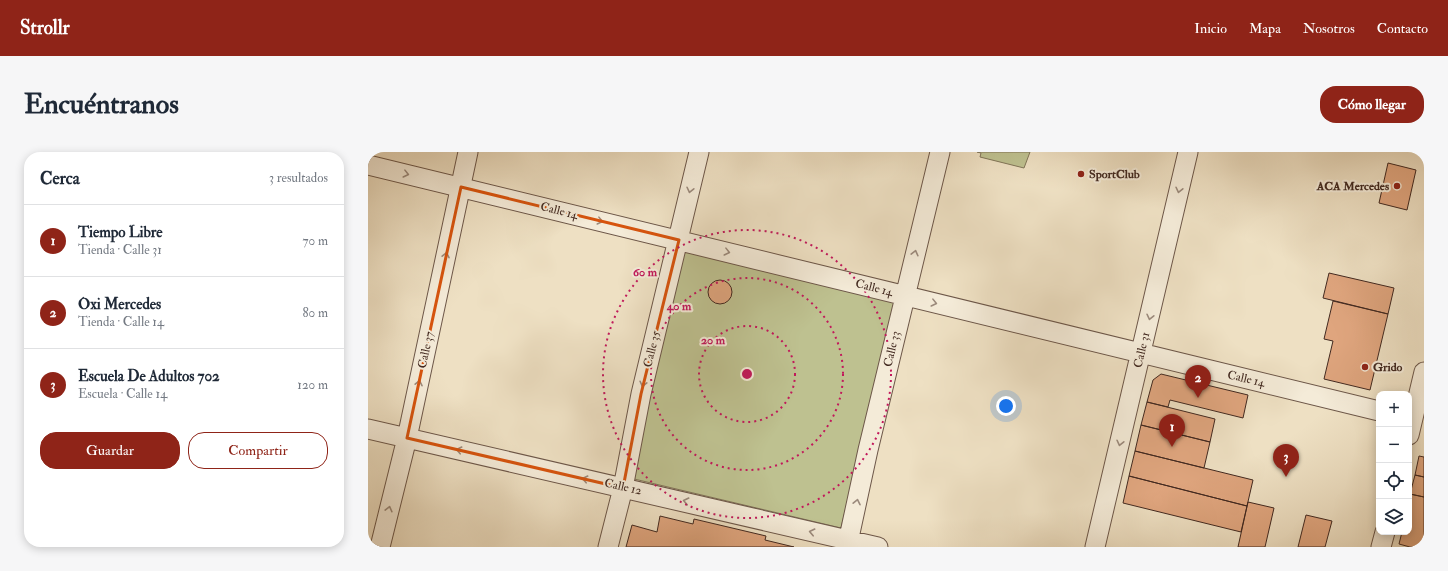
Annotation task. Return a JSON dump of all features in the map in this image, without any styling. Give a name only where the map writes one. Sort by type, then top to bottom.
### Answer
[{"type":"street","name":"Calle 37","points":[[380,547],[407,438],[468,152]]},
{"type":"street","name":"Calle 35","points":[[608,547],[623,488],[641,394],[699,152]]},
{"type":"street","name":"Calle 33","points":[[848,544],[868,450],[940,152]]},
{"type":"street","name":"Calle 31","points":[[1095,547],[1188,152]]},
{"type":"street","name":"Calle 14","points":[[368,165],[1376,410]]},
{"type":"street","points":[[1414,423],[1424,372]]},
{"type":"street","name":"Calle 12","points":[[368,429],[623,488],[848,544],[878,547]]},
{"type":"street","points":[[1382,547],[1384,535]]},
{"type":"highlighted area","points":[[461,187],[679,240],[641,394],[623,488],[407,438]]},
{"type":"green space","points":[[977,152],[1030,152],[1024,168],[980,157],[981,153]]},
{"type":"green space","points":[[685,249],[895,302],[841,528],[630,478]]},
{"type":"building","points":[[1388,163],[1416,170],[1407,210],[1379,203]]},
{"type":"building","points":[[1329,273],[1394,288],[1388,314],[1323,298]]},
{"type":"building","points":[[720,280],[728,284],[732,292],[728,300],[720,304],[712,300],[708,292],[712,284]]},
{"type":"building","points":[[1333,301],[1388,314],[1370,390],[1324,379],[1333,341],[1324,339]]},
{"type":"building","points":[[1161,374],[1248,395],[1243,418],[1170,400],[1168,407],[1147,402],[1153,380]]},
{"type":"building","points":[[1147,402],[1215,419],[1210,442],[1141,425]]},
{"type":"building","points":[[1141,425],[1210,442],[1204,468],[1135,451]]},
{"type":"building","points":[[1135,451],[1253,480],[1247,506],[1129,476]]},
{"type":"building","points":[[1419,456],[1424,457],[1424,477],[1415,475]]},
{"type":"building","points":[[1415,475],[1424,477],[1424,497],[1412,494],[1412,486]]},
{"type":"building","points":[[1129,476],[1247,506],[1241,532],[1123,503]]},
{"type":"building","points":[[1412,494],[1424,497],[1424,547],[1410,547],[1399,544],[1401,535],[1412,535]]},
{"type":"building","points":[[1248,502],[1274,508],[1265,547],[1238,547]]},
{"type":"building","points":[[1306,515],[1332,521],[1325,547],[1298,547]]},
{"type":"building","points":[[660,516],[693,524],[694,519],[766,536],[765,540],[794,547],[626,547],[632,525],[657,532]]},
{"type":"place","name":"SportClub","points":[[1081,174]]},
{"type":"place","name":"ACA Mercedes","points":[[1397,186]]},
{"type":"place","name":"Grido","points":[[1365,367]]},
{"type":"place","name":"Oxi Mercedes","points":[[1198,398]]},
{"type":"place","name":"Tiempo Libre","points":[[1172,447]]},
{"type":"place","name":"Escuela De Adultos 702","points":[[1286,477]]}]
